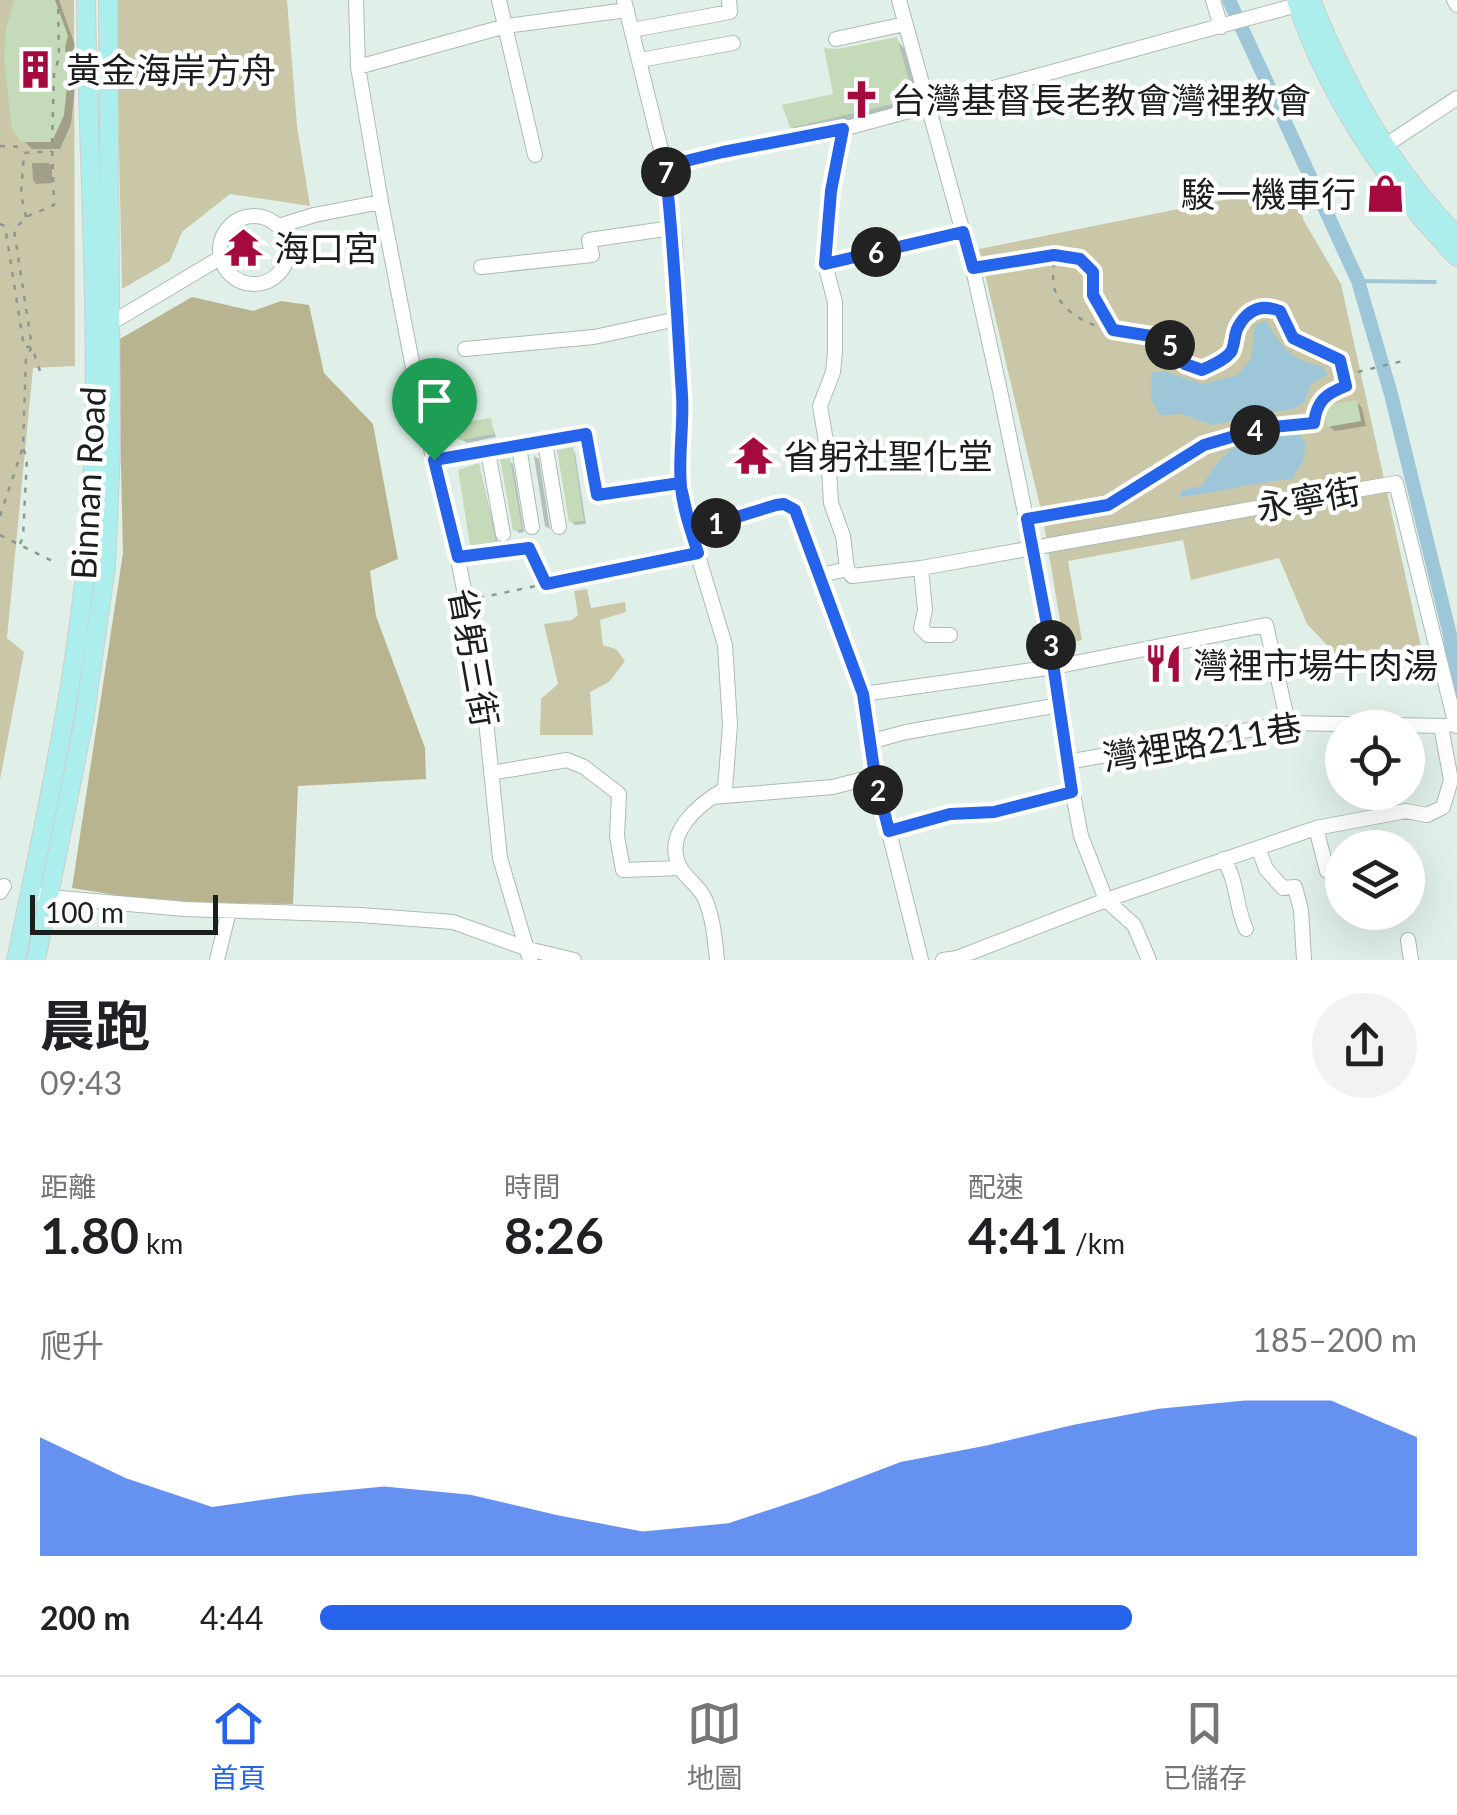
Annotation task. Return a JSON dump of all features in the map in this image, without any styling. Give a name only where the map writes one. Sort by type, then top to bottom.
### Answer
[{"type":"main road","name":"Binnan Road","points":[[16,960],[65,723],[92,492],[86,0]]},
{"type":"main road","name":"Binnan Road","points":[[36,960],[84,720],[106,566],[111,449],[108,0]]},
{"type":"main road","points":[[1301,2],[1386,145],[1457,236]]},
{"type":"main road","points":[[1301,2],[1337,92],[1374,155],[1436,236],[1457,257]]},
{"type":"street","name":"省躬三街","points":[[356,0],[358,67],[381,202],[482,681],[500,858],[529,955]]},
{"type":"street","points":[[499,0],[535,155]]},
{"type":"street","points":[[632,30],[730,12],[729,0]]},
{"type":"street","points":[[899,0],[973,268],[1033,546],[1072,792],[1087,853],[1106,900],[1134,925],[1150,960]]},
{"type":"street","points":[[1213,0],[1221,27]]},
{"type":"street","points":[[665,166],[843,129],[1301,2]]},
{"type":"street","points":[[358,67],[506,26],[625,5],[665,166],[683,400],[680,483],[725,645],[728,673],[730,725],[724,789],[685,820],[676,854],[681,868],[704,894],[717,960]]},
{"type":"street","points":[[836,39],[905,24]]},
{"type":"street","points":[[640,60],[734,43]]},
{"type":"street","points":[[1386,145],[1457,98]]},
{"type":"street","points":[[843,129],[831,191],[825,264],[835,302],[835,352],[833,372],[820,406],[831,502],[844,536],[847,569],[852,576],[921,568],[1033,546]]},
{"type":"street","points":[[279,226],[381,202]]},
{"type":"street","points":[[250,215],[268,218],[279,226],[288,245],[287,260],[280,272],[267,281],[252,284],[238,280],[220,258],[221,238],[232,223],[250,215]]},
{"type":"street","points":[[481,267],[592,255],[589,240],[672,228]]},
{"type":"street","points":[[825,264],[963,232]]},
{"type":"street","points":[[111,323],[220,258]]},
{"type":"street","points":[[465,348],[594,336],[678,319]]},
{"type":"street","points":[[434,460],[586,434],[597,495],[680,483]]},
{"type":"street","points":[[545,442],[559,527]]},
{"type":"street","points":[[519,446],[532,527]]},
{"type":"street","points":[[488,452],[503,534]]},
{"type":"street","name":"永寧街","points":[[1033,546],[1396,483],[1451,726]]},
{"type":"street","points":[[691,531],[776,505],[795,510],[817,576],[848,644],[863,694],[875,776],[921,960]]},
{"type":"street","points":[[458,557],[529,548]]},
{"type":"street","points":[[606,571],[698,553]]},
{"type":"street","points":[[921,568],[925,610],[921,628],[928,635],[950,635]]},
{"type":"street","points":[[817,576],[847,569]]},
{"type":"street","points":[[863,694],[1054,667],[1266,625],[1288,723]]},
{"type":"street","points":[[869,742],[1058,705]]},
{"type":"street","name":"灣裡路211巷","points":[[1067,762],[1288,723],[1451,726]]},
{"type":"street","points":[[943,960],[1316,828],[1406,811],[1427,814],[1443,808],[1452,780],[1451,726]]},
{"type":"street","points":[[491,772],[567,760],[584,767],[619,794],[617,836],[622,870],[681,868]]},
{"type":"street","points":[[712,797],[833,787],[875,776]]},
{"type":"street","points":[[889,831],[950,814],[994,812],[1072,792]]},
{"type":"street","points":[[1316,828],[1325,863]]},
{"type":"street","points":[[1259,850],[1266,869],[1283,888],[1296,887],[1304,960]]},
{"type":"street","points":[[1223,859],[1232,872],[1240,917],[1246,928]]},
{"type":"street","points":[[30,892],[49,897],[228,912],[453,922],[529,955],[574,960]]},
{"type":"street","points":[[218,960],[228,912]]},
{"type":"street","points":[[1408,940],[1411,960]]},
{"type":"path","points":[[40,372],[32,347],[14,230],[26,216],[54,205],[52,151],[54,73],[59,58],[58,0]]},
{"type":"path","points":[[0,146],[21,147],[24,153],[21,194],[26,216]]},
{"type":"path","points":[[24,153],[52,151]]},
{"type":"path","points":[[0,224],[5,226],[24,346],[32,347]]},
{"type":"path","points":[[1027,519],[1108,505],[1204,445],[1262,428],[1314,423],[1316,405],[1324,396],[1346,386],[1340,360],[1293,338],[1280,311],[1268,306],[1253,309],[1237,328],[1232,351],[1202,370],[1185,364],[1164,338],[1095,325],[1066,310],[1054,288],[1054,255]]},
{"type":"path","points":[[973,268],[1054,255],[1080,259],[1093,272],[1093,295],[1113,330]]},
{"type":"path","points":[[0,516],[23,447],[26,357],[32,347]]},
{"type":"path","points":[[1344,376],[1407,360]]},
{"type":"path","points":[[20,544],[24,537],[27,458],[23,447]]},
{"type":"path","points":[[0,535],[52,561]]},
{"type":"path","points":[[529,548],[546,584]]},
{"type":"path","points":[[466,601],[606,571]]},
{"type":"shaded area","points":[[0,0],[74,0],[75,366],[33,368],[7,638],[24,652],[0,780]]},
{"type":"shaded area","points":[[116,0],[287,0],[297,126],[310,206],[230,194],[182,232],[170,261],[122,289]]},
{"type":"shaded area","points":[[1293,186],[1304,221],[1341,284],[1422,651],[1338,657],[1307,624],[1279,558],[1191,580],[1183,540],[1068,561],[1082,640],[1064,644],[1043,519],[979,249]]},
{"type":"shaded area","points":[[192,297],[253,311],[281,301],[309,305],[324,373],[373,424],[398,559],[370,571],[376,616],[425,748],[426,779],[298,786],[293,904],[159,902],[72,888],[123,553],[118,340]]},
{"type":"shaded area","points":[[587,589],[591,608],[625,602],[626,612],[600,620],[603,645],[616,649],[625,661],[609,682],[590,692],[593,735],[540,735],[541,699],[558,684],[544,624],[572,620],[578,615],[574,591]]},
{"type":"water","points":[[1266,321],[1288,351],[1303,361],[1322,366],[1328,375],[1311,384],[1305,401],[1296,408],[1212,425],[1182,414],[1160,415],[1151,399],[1152,373],[1164,371],[1202,384],[1238,375],[1251,358],[1255,325]]},
{"type":"water","points":[[1298,432],[1306,444],[1303,461],[1292,479],[1180,497],[1182,490],[1202,486],[1221,460],[1241,444],[1265,435]]},
{"type":"building","name":"黃金海岸方舟","points":[[14,0],[55,0],[68,36],[64,115],[52,142],[21,142],[12,129],[4,61],[6,29]]},
{"type":"building","points":[[897,37],[914,99],[790,128],[782,105],[833,94],[824,48],[838,49]]},
{"type":"building","points":[[1357,400],[1361,421],[1327,427],[1323,406]]},
{"type":"building","points":[[491,418],[494,434],[461,440],[455,437],[453,424]]},
{"type":"building","points":[[573,447],[584,521],[569,522],[557,450]]},
{"type":"building","points":[[510,458],[522,529],[513,531],[500,459]]},
{"type":"building","points":[[479,463],[496,542],[470,545],[458,470]]},
{"type":"waterway","points":[[1229,0],[1358,281],[1391,394],[1450,635],[1457,692]]},
{"type":"waterway","points":[[1358,281],[1435,282]]},
{"type":"place","name":"黃金海岸方舟","points":[[36,69]]},
{"type":"place","name":"台灣基督長老教會灣裡教會","points":[[861,99]]},
{"type":"place","name":"駿一機車行","points":[[1386,193]]},
{"type":"place","name":"海口宮","points":[[244,247]]},
{"type":"place","name":"省躬社聖化堂","points":[[753,455]]},
{"type":"place","name":"灣裡市場牛肉湯","points":[[1163,664]]},
{"type":"route","points":[[434,460],[458,557],[529,548],[546,584],[698,553],[686,516],[680,483],[683,400],[678,292],[665,166],[843,129],[831,191],[825,264],[963,232],[973,268],[1054,255],[1080,259],[1093,272],[1093,295],[1113,330],[1164,338],[1185,364],[1202,370],[1232,351],[1237,328],[1253,309],[1268,306],[1280,311],[1293,338],[1340,360],[1346,386],[1324,396],[1316,405],[1314,423],[1262,428],[1204,445],[1108,505],[1027,519],[1072,792],[994,812],[950,814],[889,831],[875,776],[863,694],[848,644],[817,576],[795,510],[784,504],[776,505],[691,531],[680,483],[597,495],[586,434],[434,460]]}]
